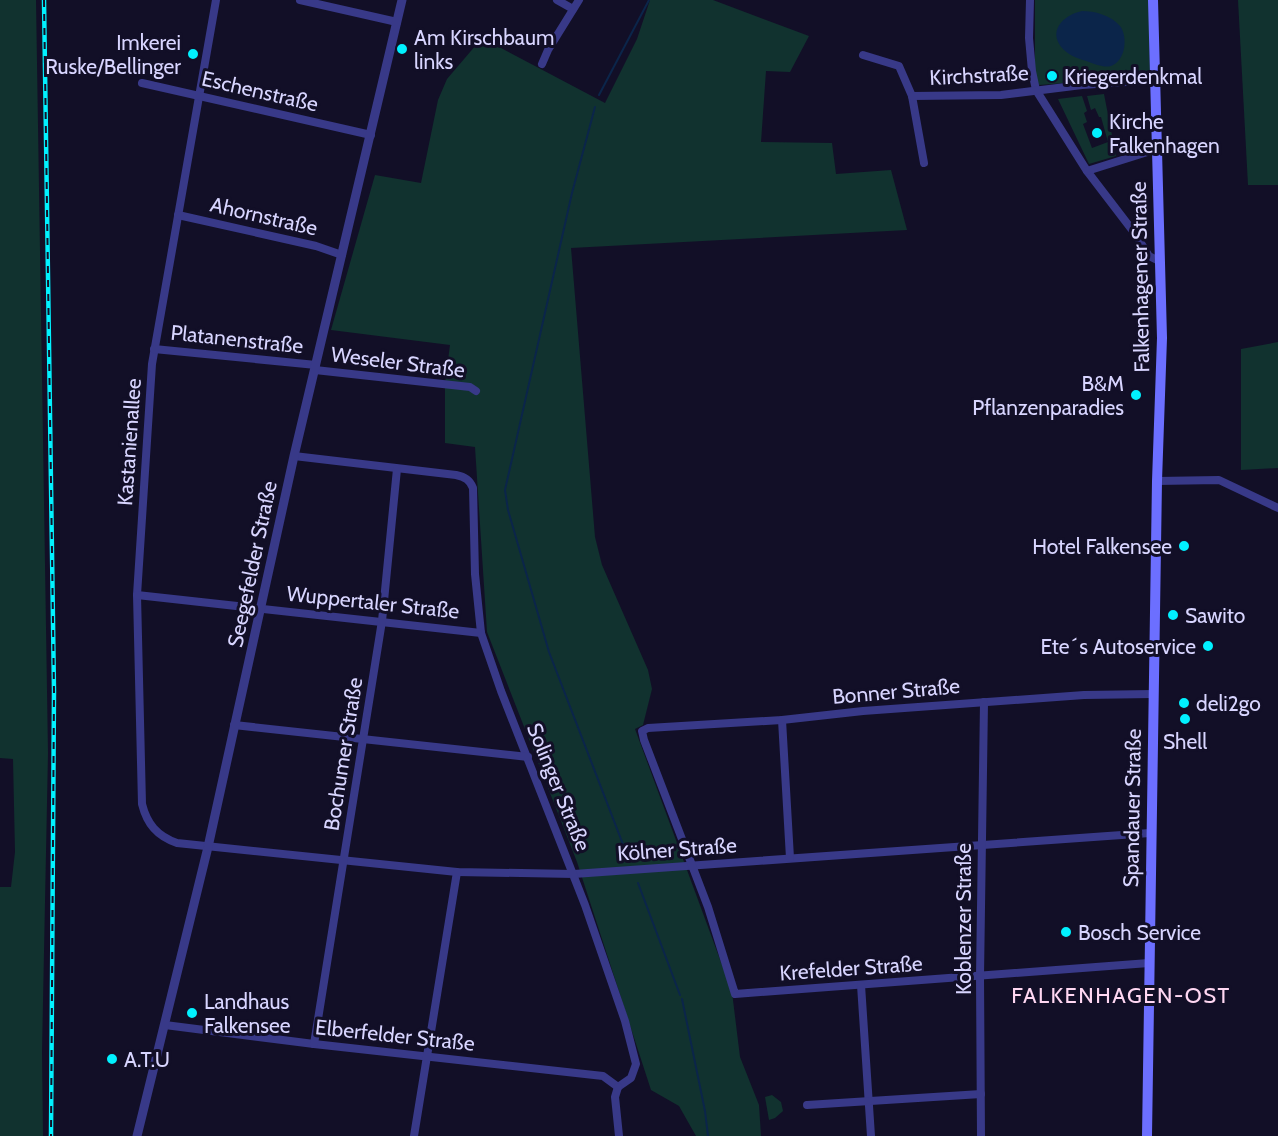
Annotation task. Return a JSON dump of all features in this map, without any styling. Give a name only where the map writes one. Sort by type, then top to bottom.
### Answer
[{"type":"main road","name":"Falkenhagener Straße","points":[[1154,0],[1162,338],[1157,481]]},
{"type":"main road","name":"Spandauer Straße","points":[[1147,1136],[1157,481]]},
{"type":"street","name":"Kastanienallee","points":[[208,846],[167,840],[149,824],[144,813],[137,595],[154,349],[216,0]]},
{"type":"street","points":[[300,0],[397,22]]},
{"type":"street","name":"Seegefelder Straße","points":[[137,1136],[208,846],[294,456],[402,0]]},
{"type":"street","points":[[557,0],[573,9]]},
{"type":"street","points":[[542,64],[548,50],[579,0]]},
{"type":"street","points":[[1030,0],[1029,38],[1036,90],[1087,171],[1136,235],[1149,256],[1159,261]]},
{"type":"street","points":[[863,54],[899,66],[912,96],[924,163]]},
{"type":"street","name":"Kirchstraße","points":[[912,96],[1000,95],[1156,80]]},
{"type":"street","name":"Eschenstraße","points":[[142,83],[371,135]]},
{"type":"street","points":[[1087,171],[1157,149]]},
{"type":"street","name":"Ahornstraße","points":[[178,215],[316,246],[342,255]]},
{"type":"street","name":"Platanenstraße","points":[[154,349],[315,367]]},
{"type":"street","name":"Weseler Straße","points":[[315,367],[470,387],[476,391]]},
{"type":"street","points":[[294,456],[397,469]]},
{"type":"street","name":"Solinger Straße","points":[[397,469],[465,477],[473,488],[475,574],[481,633],[607,966],[636,1064],[631,1078],[618,1088]]},
{"type":"street","name":"Bochumer Straße","points":[[314,1044],[382,621],[397,469]]},
{"type":"street","points":[[1157,481],[1219,480],[1278,508]]},
{"type":"street","name":"Wuppertaler Straße","points":[[137,595],[481,633]]},
{"type":"street","name":"Bonner Straße","points":[[693,867],[644,741],[642,731],[648,728],[782,720],[1084,695],[1153,694]]},
{"type":"street","name":"Koblenzer Straße","points":[[981,1136],[980,976],[984,702]]},
{"type":"street","points":[[782,720],[790,858]]},
{"type":"street","points":[[234,725],[528,757]]},
{"type":"street","name":"Kölner Straße","points":[[208,846],[457,872],[574,874],[1150,833]]},
{"type":"street","name":"Krefelder Straße","points":[[693,867],[724,955],[735,994],[1149,963]]},
{"type":"street","points":[[414,1136],[457,872]]},
{"type":"street","points":[[861,985],[871,1136]]},
{"type":"street","name":"Elberfelder Straße","points":[[165,1025],[428,1058],[603,1076],[618,1088]]},
{"type":"street","points":[[618,1088],[615,1097],[619,1136]]},
{"type":"street","points":[[807,1105],[981,1094]]},
{"type":"green space","points":[[0,0],[36,0],[48,753],[42,1052],[43,1136],[0,1136],[0,887],[11,887],[15,852],[13,759],[0,758]]},
{"type":"green space","points":[[650,0],[713,0],[809,36],[790,72],[766,71],[761,142],[832,143],[836,174],[891,170],[907,230],[571,248],[595,537],[602,565],[648,670],[652,689],[643,725],[635,729],[732,992],[740,1057],[759,1105],[761,1136],[696,1136],[679,1106],[651,1090],[577,862],[487,632],[475,447],[445,443],[445,383],[450,345],[331,330],[375,175],[421,183],[438,100],[447,79],[482,38],[605,103],[637,39]]},
{"type":"green space","points":[[1035,0],[1149,0],[1150,73],[1146,77],[1039,85],[1035,76]]},
{"type":"green space","points":[[1238,0],[1278,0],[1278,185],[1248,185]]},
{"type":"green space","points":[[1104,94],[1116,156],[1089,164],[1058,99],[1082,96],[1087,111],[1084,113],[1087,122],[1083,124],[1092,148],[1108,142],[1101,117],[1095,108],[1091,110],[1087,96]]},
{"type":"green space","points":[[1278,342],[1278,468],[1241,470],[1241,349]]},
{"type":"green space","points":[[772,1095],[781,1102],[783,1111],[769,1120],[765,1097]]},
{"type":"water","points":[[1082,11],[1102,14],[1112,19],[1123,30],[1125,42],[1123,54],[1111,66],[1097,65],[1072,56],[1059,43],[1057,31],[1059,25],[1069,16]]},
{"type":"waterway","points":[[599,95],[649,0]]},
{"type":"waterway","points":[[595,107],[572,193],[505,490],[508,510],[549,652],[629,860]]},
{"type":"waterway","points":[[638,883],[680,995]]},
{"type":"waterway","points":[[682,999],[708,1136]]},
{"type":"railway","points":[[44,0],[54,691],[51,1136]]},
{"type":"place","name":"Am Kirschbaum links","points":[[402,49]]},
{"type":"place","name":"Imkerei Ruske/Bellinger","points":[[193,54]]},
{"type":"place","name":"Kriegerdenkmal","points":[[1052,76]]},
{"type":"place","name":"Kirche Falkenhagen","points":[[1097,133]]},
{"type":"place","name":"B&M Pflanzenparadies","points":[[1136,395]]},
{"type":"place","name":"Hotel Falkensee","points":[[1184,546]]},
{"type":"place","name":"Sawito","points":[[1173,615]]},
{"type":"place","name":"Ete´s Autoservice","points":[[1208,646]]},
{"type":"place","name":"deli2go","points":[[1184,703]]},
{"type":"place","name":"Shell","points":[[1185,719]]},
{"type":"place","name":"Bosch Service","points":[[1066,932]]},
{"type":"place","name":"Landhaus Falkensee","points":[[192,1013]]},
{"type":"place","name":"A.T.U","points":[[112,1059]]},
{"type":"district","name":"FALKENHAGEN-OST","points":[[1121,995]]}]
